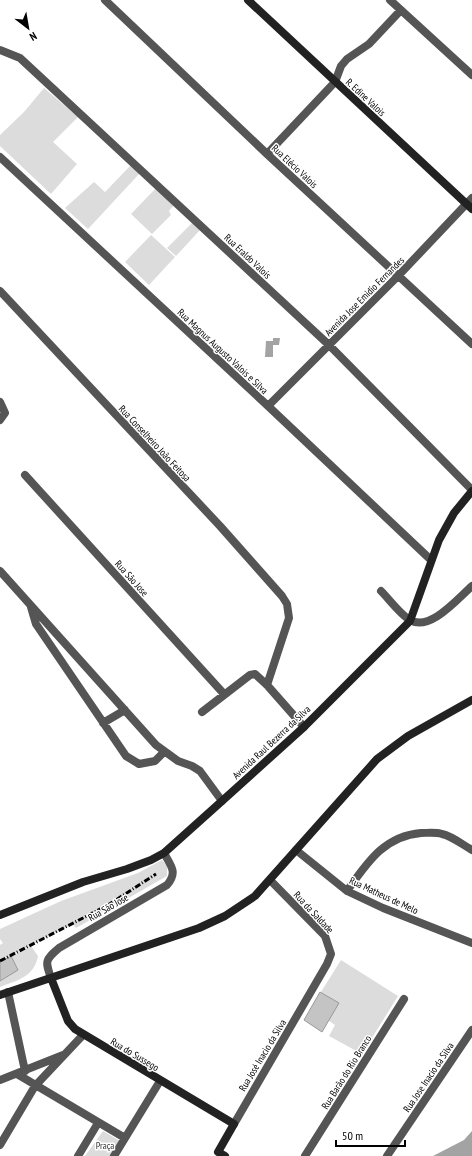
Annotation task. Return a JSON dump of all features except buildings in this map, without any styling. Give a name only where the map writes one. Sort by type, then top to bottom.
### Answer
[{"type":"street","name":"Rua Elécio Valois","points":[[105,0],[267,154],[472,344]]},
{"type":"street","name":"R. Edine Valois","points":[[248,0],[335,82],[470,204]]},
{"type":"street","points":[[390,0],[472,75]]},
{"type":"street","points":[[267,154],[335,82],[341,66],[347,59],[370,44],[401,10]]},
{"type":"street","name":"Rua Eraldo Valois","points":[[0,50],[20,58],[330,345],[472,490]]},
{"type":"street","name":"Rua Magnus Augusto Valois e Silva","points":[[0,157],[431,560]]},
{"type":"street","name":"Avenida Jose Emidio Fernandes","points":[[268,406],[470,204]]},
{"type":"street","name":"Rua Conselheiro João Feitosa","points":[[0,291],[220,526],[282,596],[287,604],[289,613],[267,684]]},
{"type":"street","points":[[0,402],[5,413],[0,420]]},
{"type":"street","name":"Rua São Jose","points":[[25,475],[224,694]]},
{"type":"street","name":"Avenida Raul Bezerra da Silva","points":[[0,915],[82,882],[127,870],[164,853],[222,801],[304,727],[410,621],[439,540],[454,513],[472,490]]},
{"type":"street","points":[[0,571],[164,752],[200,771],[222,801]]},
{"type":"street","points":[[381,591],[410,621],[424,624],[430,621],[472,586]]},
{"type":"street","points":[[31,604],[36,624],[126,756],[139,764],[154,760],[164,752]]},
{"type":"street","points":[[202,712],[250,675],[258,676],[267,684],[304,727]]},
{"type":"street","points":[[0,995],[199,928],[225,916],[255,896],[377,759],[408,736],[472,700]]},
{"type":"street","points":[[103,723],[125,710]]},
{"type":"street","points":[[347,891],[369,861],[390,842],[398,837],[408,834],[443,834],[472,850]]},
{"type":"street","name":"Rua Matheus de Melo","points":[[296,850],[347,891],[384,908],[472,943]]},
{"type":"street","name":"Rua São Jose","points":[[51,978],[46,964],[48,957],[59,948],[167,885],[173,878],[174,872],[164,853]]},
{"type":"street","name":"Rua da Saldade","points":[[270,880],[325,936],[331,954],[327,964]]},
{"type":"street","name":"Rua José Inacio da Silva","points":[[219,1155],[234,1124],[327,964]]},
{"type":"street","name":"Rua do Sussego","points":[[51,978],[68,1021],[75,1029],[234,1124]]},
{"type":"street","points":[[8,992],[21,1073],[35,1086],[125,1138]]},
{"type":"street","name":"Rua Barão do Rio Branco","points":[[305,1156],[404,999]]},
{"type":"street","name":"Rua Jose Inacio da Silva","points":[[387,1156],[472,1030]]},
{"type":"street","points":[[0,1145],[35,1086],[83,1035]]},
{"type":"street","points":[[0,1080],[66,1054]]},
{"type":"street","points":[[114,1156],[160,1081]]},
{"type":"street","points":[[78,1156],[98,1123]]},
{"type":"green space","points":[[44,88],[78,117],[53,142],[77,164],[51,194],[0,146],[0,135],[24,112]]},
{"type":"green space","points":[[131,165],[140,173],[88,229],[65,208],[94,182],[105,192]]},
{"type":"green space","points":[[156,188],[174,205],[169,211],[171,215],[152,234],[131,214]]},
{"type":"green space","points":[[192,223],[200,230],[176,256],[167,248]]},
{"type":"green space","points":[[151,235],[175,257],[149,285],[125,262]]},
{"type":"green space","points":[[162,860],[167,865],[167,876],[76,928],[73,924],[0,961],[0,945],[3,943],[0,939],[0,929],[61,901],[138,873]]},
{"type":"green space","points":[[31,946],[38,956],[33,969],[24,977],[0,987],[0,963]]},
{"type":"green space","points":[[341,960],[398,996],[362,1054],[329,1036],[335,1025],[311,1008]]},
{"type":"green space","name":"Praça","points":[[103,1131],[120,1141],[111,1156],[85,1156]]},
{"type":"shaded area","points":[[273,338],[280,338],[279,345],[273,345],[273,357],[265,357],[266,341],[273,341]]},
{"type":"shaded area","points":[[472,1131],[472,1156],[433,1156],[464,1140]]},
{"type":"railway","points":[[0,961],[108,905],[156,874]]}]
